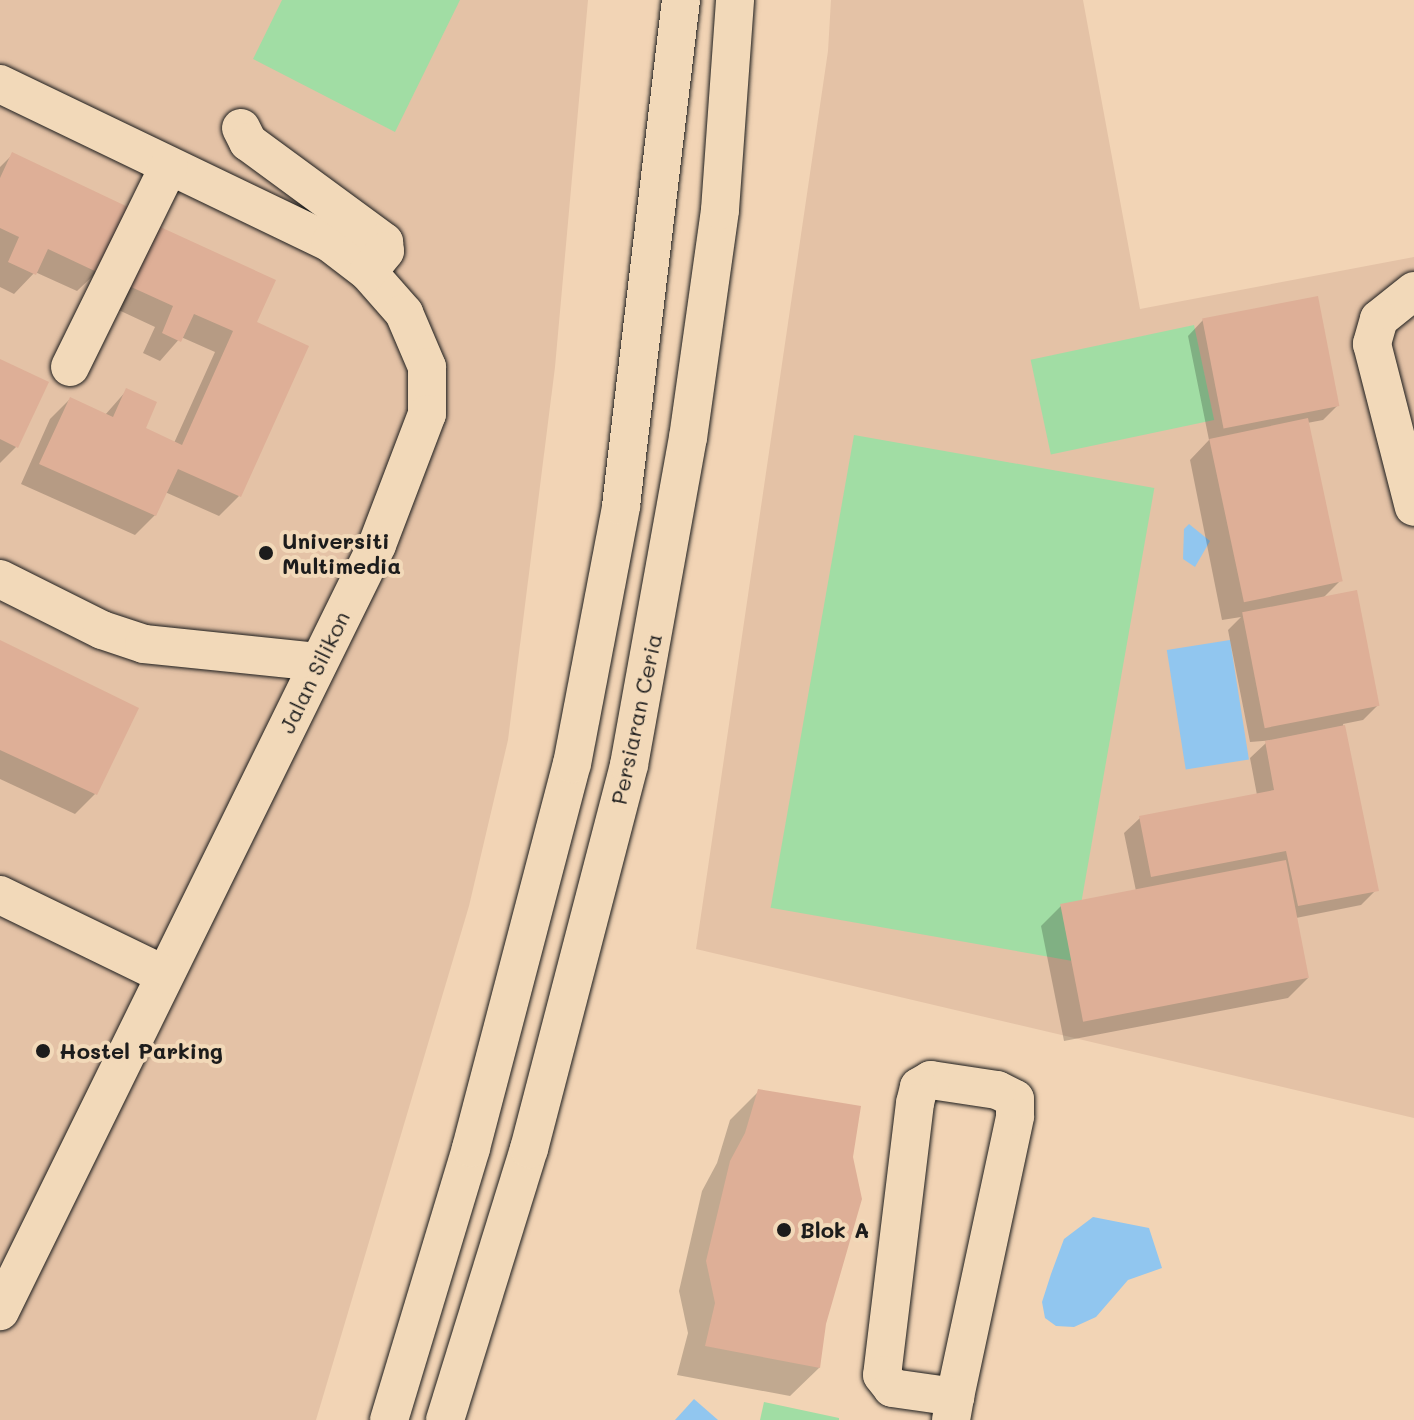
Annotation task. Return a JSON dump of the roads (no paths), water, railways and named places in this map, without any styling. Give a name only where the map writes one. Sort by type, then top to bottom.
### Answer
[{"type":"street","points":[[389,1420],[471,1148],[572,764],[621,506],[681,0]]},
{"type":"street","name":"Persiaran Ceria","points":[[445,1420],[529,1149],[629,765],[690,423],[720,210],[735,0]]},
{"type":"street","name":"Jalan Silikon","points":[[0,84],[330,243],[368,272],[404,313],[427,367],[427,414],[377,545],[0,1311]]},
{"type":"street","points":[[241,128],[248,142],[384,242],[385,251],[368,272]]},
{"type":"street","points":[[70,367],[169,166]]},
{"type":"street","points":[[1414,291],[1379,319],[1372,344],[1414,507]]},
{"type":"street","points":[[0,579],[102,630],[144,644],[317,662]]},
{"type":"street","points":[[0,895],[165,975]]},
{"type":"street","points":[[931,1080],[997,1090],[1015,1099],[953,1409],[892,1388],[882,1375],[915,1103],[919,1087],[931,1080]]},
{"type":"water","points":[[1189,524],[1210,541],[1195,567],[1183,559],[1184,529]]},
{"type":"water","points":[[1230,640],[1249,760],[1186,770],[1167,650]]},
{"type":"water","points":[[1093,1217],[1149,1228],[1162,1268],[1128,1280],[1096,1317],[1074,1327],[1056,1326],[1045,1318],[1042,1302],[1051,1274],[1064,1239]]},
{"type":"water","points":[[694,1399],[718,1420],[675,1420]]},
{"type":"place","name":"Universiti Multimedia","points":[[266,553]]},
{"type":"place","name":"Hostel Parking","points":[[43,1051]]},
{"type":"place","name":"Blok A","points":[[784,1230]]}]
